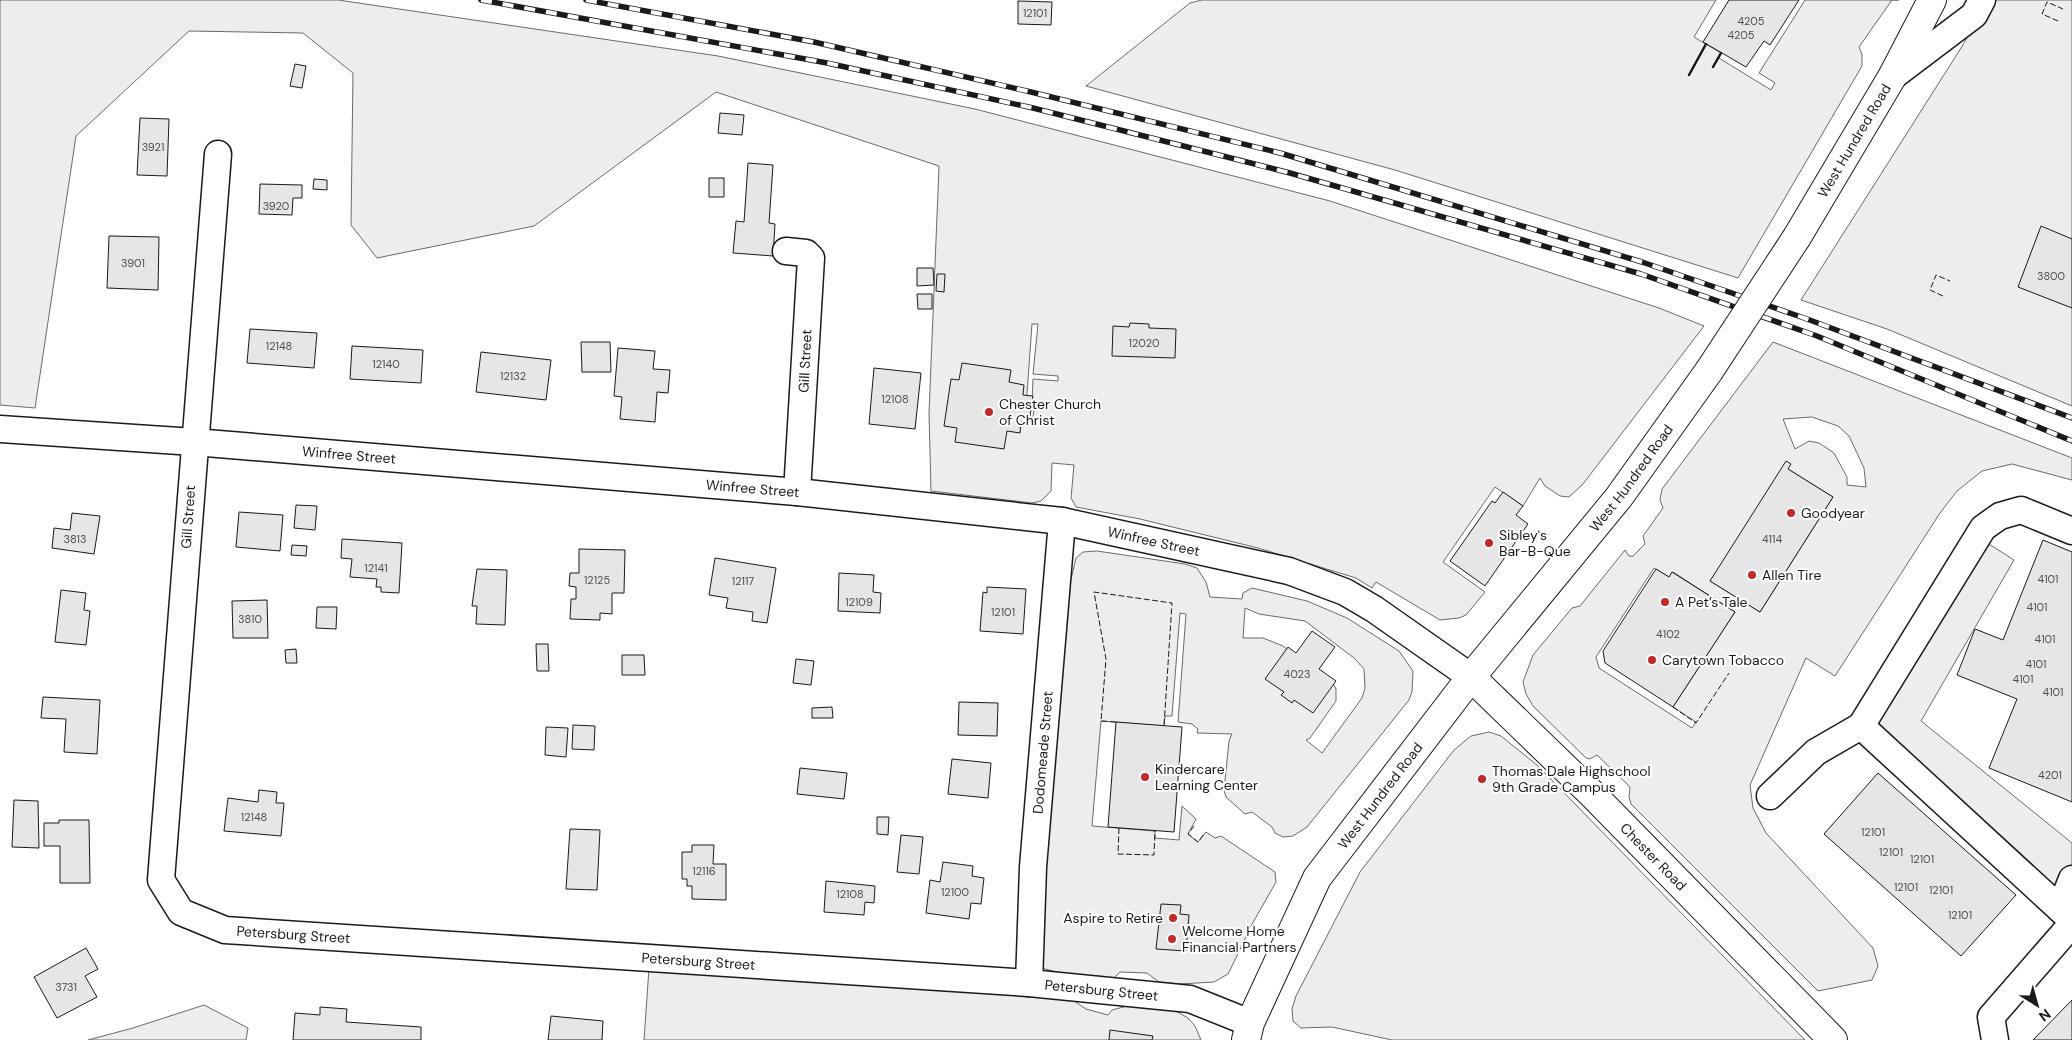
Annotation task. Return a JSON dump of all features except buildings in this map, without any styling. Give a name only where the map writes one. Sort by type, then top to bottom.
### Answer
[{"type":"main road","name":"West Hundred Road","points":[[1248,1032],[1317,878],[1471,677],[1619,496],[1709,372],[1797,238],[1892,77],[1932,0]]},
{"type":"main road","name":"Chester Road","points":[[1471,677],[1593,795],[1833,1040]]},
{"type":"street","points":[[1892,77],[1974,15],[1982,0]]},
{"type":"street","name":"Gill Street","points":[[161,880],[218,154]]},
{"type":"street","name":"Gill Street","points":[[786,250],[806,253],[811,258],[796,492]]},
{"type":"street","name":"Winfree Street","points":[[0,429],[194,442],[796,492],[1062,521],[1289,571],[1345,592],[1374,609],[1471,677]]},
{"type":"street","points":[[1770,796],[1816,752],[1861,726],[1983,528],[2000,516],[2021,510],[2072,531]]},
{"type":"street","name":"Dodomeade Street","points":[[1029,983],[1033,867],[1062,521]]},
{"type":"street","points":[[1861,726],[2068,917]]},
{"type":"street","points":[[1995,1040],[1992,1017],[2068,917],[2072,879]]},
{"type":"street","name":"Petersburg Street","points":[[161,880],[180,912],[225,930],[1029,983],[1190,999],[1248,1032]]},
{"type":"shaded area","points":[[0,0],[338,0],[718,56],[975,109],[1330,201],[1659,308],[1704,326],[1583,484],[1569,497],[1560,496],[1545,486],[1540,478],[1523,506],[1495,487],[1443,562],[1485,592],[1466,615],[1459,618],[1440,620],[1376,582],[1372,588],[1356,578],[1258,548],[1140,519],[1076,507],[1071,498],[1074,465],[1052,463],[1051,491],[1041,501],[1032,503],[931,491],[929,414],[939,166],[716,92],[534,226],[377,258],[351,225],[353,73],[303,33],[189,31],[76,136],[35,408],[0,405]],"holes":[[[1032,324],[1038,324],[1033,374],[1058,376],[1058,381],[1033,379],[1032,402],[1035,403],[1032,423],[1025,422]]]},
{"type":"shaded area","points":[[1202,0],[1716,0],[1694,37],[1721,53],[1719,58],[1771,90],[1775,83],[1759,73],[1805,0],[1892,0],[1859,47],[1862,54],[1862,66],[1738,278],[1395,170],[1086,86],[1190,3]]},
{"type":"shaded area","points":[[1989,0],[2072,0],[2072,406],[1887,329],[1801,300],[1961,48]]},
{"type":"shaded area","points":[[1773,342],[2072,458],[2072,480],[2012,464],[1982,471],[1957,491],[1940,513],[1835,676],[1806,658],[1750,785],[1753,808],[1766,833],[1873,948],[1878,966],[1872,980],[1818,991],[1631,804],[1629,797],[1630,787],[1597,755],[1590,759],[1586,758],[1533,706],[1526,694],[1523,682],[1533,655],[1572,608],[1580,606],[1625,550],[1629,556],[1633,556],[1645,544],[1643,536],[1663,508],[1660,500],[1662,489]],"holes":[[[1812,417],[1838,426],[1849,436],[1864,468],[1866,487],[1847,485],[1847,477],[1834,453],[1819,443],[1809,441],[1795,449],[1783,419]],[[1788,469],[1833,497],[1760,612],[1710,581]],[[1654,568],[1669,577],[1673,572],[1735,612],[1673,707],[1696,722],[1692,728],[1599,668],[1596,657]]]},
{"type":"shaded area","points":[[1978,537],[2014,560],[1921,721],[2072,843],[2072,879],[2060,909],[1861,726]]},
{"type":"shaded area","points":[[1097,551],[1185,564],[1197,568],[1206,582],[1210,597],[1242,599],[1243,593],[1252,588],[1307,601],[1347,618],[1399,651],[1413,671],[1412,692],[1409,700],[1307,827],[1293,836],[1283,837],[1275,833],[1272,827],[1252,812],[1245,814],[1226,797],[1224,790],[1229,741],[1232,734],[1197,733],[1198,729],[1192,724],[1178,722],[1186,614],[1180,613],[1172,716],[1165,716],[1164,726],[1101,721],[1092,826],[1155,831],[1155,838],[1179,840],[1182,806],[1196,819],[1188,834],[1198,842],[1206,832],[1215,838],[1221,836],[1275,872],[1276,882],[1251,926],[1228,974],[1214,982],[1180,984],[1159,982],[1147,973],[1120,972],[1114,978],[1075,977],[1038,967],[1061,622],[1076,558],[1083,552]],"holes":[[[1245,608],[1259,614],[1305,621],[1354,658],[1364,669],[1365,688],[1362,698],[1322,753],[1306,740],[1310,738],[1336,701],[1336,689],[1334,685],[1283,646],[1263,638],[1243,638]]]},
{"type":"shaded area","name":"Thomas Dale Highschool 9th Grade Campus","points":[[1489,732],[1501,736],[1537,765],[1805,1040],[1392,1040],[1332,1027],[1301,1028],[1293,1021],[1292,1009],[1296,996],[1360,872],[1454,750],[1471,736]]},
{"type":"shaded area","points":[[649,968],[1024,994],[1071,999],[1086,1009],[1108,1015],[1112,1010],[1127,1006],[1176,1011],[1188,1018],[1195,1026],[1201,1040],[644,1040]]},
{"type":"shaded area","points":[[204,1005],[248,1028],[246,1040],[88,1040],[133,1028]]},
{"type":"railway","points":[[481,0],[827,63],[1033,108],[1290,173],[1641,274],[1817,336],[2072,441]]},
{"type":"railway","points":[[586,0],[814,42],[1031,92],[1280,153],[1642,262],[1807,319],[2072,418]]},
{"type":"fence","points":[[2058,21],[2042,14],[2047,2],[2063,9]]},
{"type":"fence","points":[[1943,296],[1930,290],[1936,275],[1950,281]]},
{"type":"fence","points":[[1116,722],[1101,721],[1106,659],[1094,592],[1172,603],[1164,726]]},
{"type":"fence","points":[[1673,707],[1696,723],[1729,673]]},
{"type":"fence","points":[[1194,826],[1188,834],[1198,842],[1204,834]]},
{"type":"fence","points":[[1119,828],[1118,854],[1154,855],[1155,831]]},
{"type":"wall","points":[[1689,75],[1706,44]]},
{"type":"wall","points":[[1713,67],[1721,53]]},
{"type":"place","name":"Chester Church of Christ","points":[[989,412]]},
{"type":"place","name":"Goodyear","points":[[1791,513]]},
{"type":"place","name":"Sibley's Bar-B-Que","points":[[1489,543]]},
{"type":"place","name":"Allen Tire","points":[[1752,575]]},
{"type":"place","name":"A Pet’s Tale","points":[[1665,602]]},
{"type":"place","name":"Carytown Tobacco","points":[[1652,660]]},
{"type":"place","name":"Kindercare Learning Center","points":[[1145,777]]},
{"type":"place","name":"Thomas Dale Highschool 9th Grade Campus","points":[[1482,779]]},
{"type":"place","name":"Aspire to Retire","points":[[1173,918]]},
{"type":"place","name":"Welcome Home Financial Partners","points":[[1172,939]]}]
